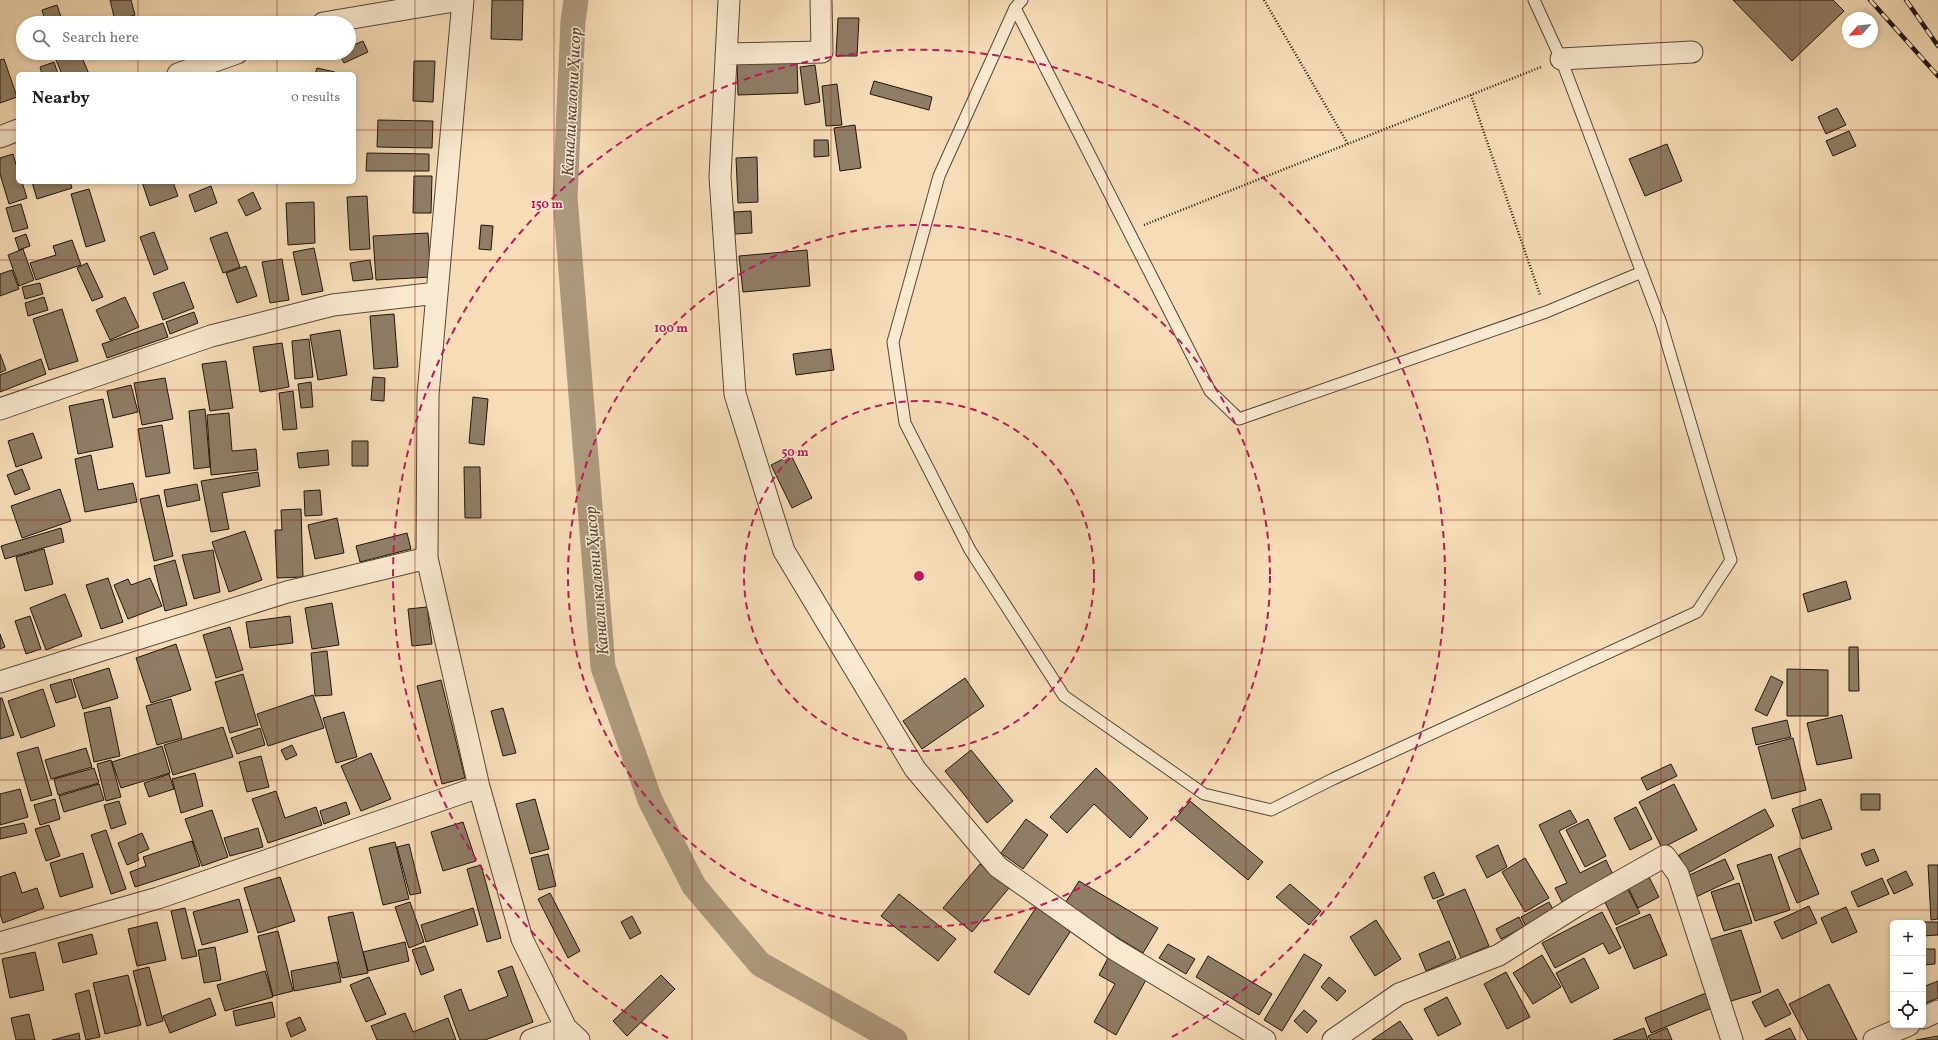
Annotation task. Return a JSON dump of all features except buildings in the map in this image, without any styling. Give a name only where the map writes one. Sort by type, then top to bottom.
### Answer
[{"type":"street","points":[[356,17],[460,0]]},
{"type":"street","points":[[463,0],[428,395],[427,558],[479,788],[522,939],[573,1034],[531,1040]]},
{"type":"street","points":[[729,0],[720,177],[735,394],[784,551],[915,769],[998,866],[1114,949],[1265,1040]]},
{"type":"street","points":[[726,54],[822,52],[821,0]]},
{"type":"street","points":[[1561,59],[1692,52]]},
{"type":"street","points":[[184,72],[217,60]]},
{"type":"street","points":[[0,137],[16,131]]},
{"type":"street","points":[[0,409],[211,336],[333,305],[437,293]]},
{"type":"street","points":[[0,682],[287,592],[427,558]]},
{"type":"street","points":[[0,942],[158,898],[479,788]]},
{"type":"street","points":[[1333,1040],[1399,994],[1499,955],[1578,905],[1665,856],[1678,874],[1732,1040]]},
{"type":"street","points":[[1926,1017],[1938,1011]]},
{"type":"street","points":[[1874,1040],[1902,1028]]},
{"type":"lane","points":[[1018,4],[940,176],[893,342],[905,423],[970,550],[1064,696],[1204,794],[1271,810],[1347,773],[1697,612],[1731,560],[1661,323],[1561,59],[1534,0]]},
{"type":"lane","points":[[1018,4],[1129,232],[1210,391],[1239,418],[1546,312],[1642,272]]},
{"type":"path","points":[[1264,0],[1348,144]]},
{"type":"path","points":[[1129,232],[1561,59]]},
{"type":"path","points":[[1471,95],[1546,312]]},
{"type":"waterway","name":"Канали калони Ҳисор","points":[[576,0],[573,22],[565,197],[603,667],[650,800],[694,886],[760,964],[895,1040]]},
{"type":"railway","points":[[1870,0],[1938,76]]},
{"type":"railway","points":[[1906,0],[1938,46]]}]
